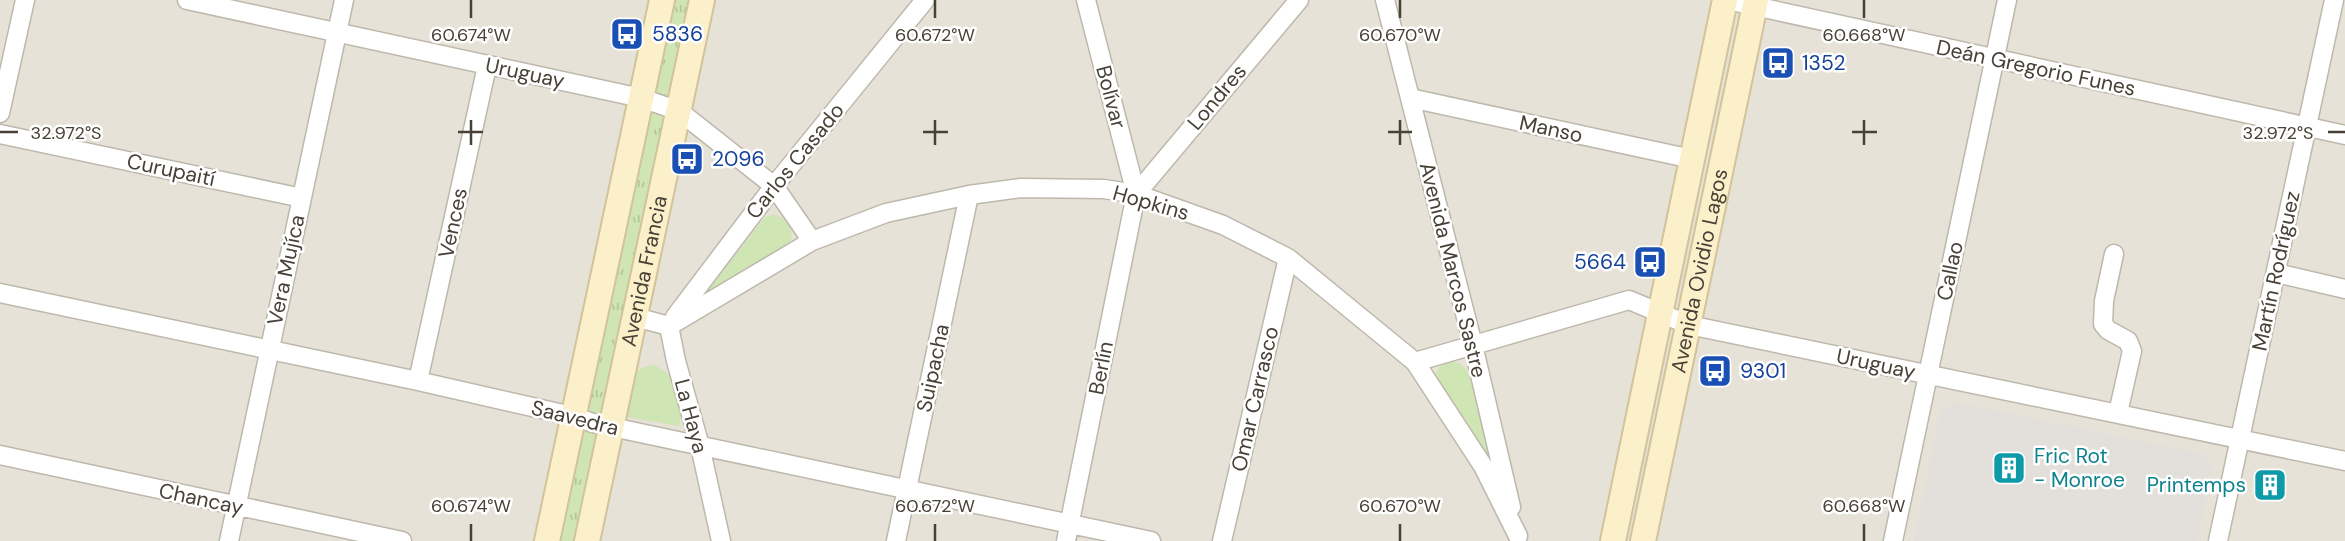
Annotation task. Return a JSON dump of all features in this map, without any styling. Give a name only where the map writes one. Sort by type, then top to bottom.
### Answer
[{"type":"main road","name":"Avenida Francia","points":[[547,541],[662,0]]},
{"type":"main road","name":"Avenida Francia","points":[[587,541],[702,0]]},
{"type":"main road","name":"Avenida Ovidio Lagos","points":[[1613,541],[1726,0]]},
{"type":"main road","name":"Avenida Ovidio Lagos","points":[[1643,541],[1756,3]]},
{"type":"street","points":[[0,113],[25,0]]},
{"type":"street","name":"Uruguay","points":[[187,0],[641,98],[679,111],[774,186],[812,241]]},
{"type":"street","name":"Vera Mujíca","points":[[229,541],[344,0]]},
{"type":"street","name":"Carlos Casado","points":[[668,326],[774,186],[925,0]]},
{"type":"street","name":"Bolívar","points":[[1086,0],[1136,194]]},
{"type":"street","name":"Londres","points":[[1136,194],[1299,0]]},
{"type":"street","name":"Avenida Marcos Sastre","points":[[1385,0],[1473,345],[1519,539]]},
{"type":"street","name":"Deán Gregorio Funes","points":[[1726,0],[1756,3],[2345,135]]},
{"type":"street","name":"Callao","points":[[1893,541],[2007,0]]},
{"type":"street","name":"Martín Rodríguez","points":[[2218,541],[2334,0]]},
{"type":"street","name":"Vences","points":[[418,381],[487,66]]},
{"type":"street","name":"Manso","points":[[1410,99],[1692,159]]},
{"type":"street","name":"Curupaití","points":[[0,134],[302,198]]},
{"type":"street","name":"Hopkins","points":[[668,326],[812,241],[886,214],[969,195],[1021,188],[1104,189],[1136,194],[1223,225],[1288,258],[1415,362],[1483,466],[1519,539]]},
{"type":"street","name":"Berlín","points":[[1068,532],[1136,194]]},
{"type":"street","name":"Suipacha","points":[[896,541],[969,195]]},
{"type":"street","points":[[2113,254],[2104,300],[2103,324],[2108,330],[2128,341],[2132,352],[2118,413]]},
{"type":"street","name":"Omar Carrasco","points":[[1222,541],[1288,258]]},
{"type":"street","points":[[2276,273],[2345,289]]},
{"type":"street","name":"Saavedra","points":[[0,293],[418,381],[611,427],[907,490],[1068,532],[1151,541]]},
{"type":"street","name":"Uruguay","points":[[1415,362],[1629,300],[1689,325],[2345,461]]},
{"type":"street","points":[[635,317],[668,326]]},
{"type":"street","name":"La Haya","points":[[668,326],[700,446],[721,541]]},
{"type":"street","name":"Chancay","points":[[0,456],[402,541]]},
{"type":"shaded area","points":[[0,0],[2345,0],[2345,541],[0,541]]},
{"type":"shaded area","points":[[1954,402],[2204,454],[2212,468],[2197,541],[1914,541],[1940,412]]},
{"type":"green space","points":[[662,0],[702,0],[587,541],[547,541]]},
{"type":"green space","points":[[776,215],[788,221],[792,233],[791,242],[739,273],[711,295],[708,290],[766,216]]},
{"type":"green space","points":[[1452,361],[1461,364],[1468,372],[1491,455],[1489,458],[1435,379],[1440,367]]},
{"type":"green space","points":[[652,365],[669,375],[674,385],[680,412],[679,426],[627,417],[623,412],[633,376],[644,367]]},
{"type":"place","name":"5836","points":[[627,34]]},
{"type":"place","name":"1352","points":[[1778,63]]},
{"type":"place","name":"2096","points":[[687,159]]},
{"type":"place","name":"5664","points":[[1650,262]]},
{"type":"place","name":"9301","points":[[1715,371]]},
{"type":"place","name":"Fric Rot - Monroe","points":[[2009,468]]},
{"type":"place","name":"Printemps","points":[[2270,485]]}]
